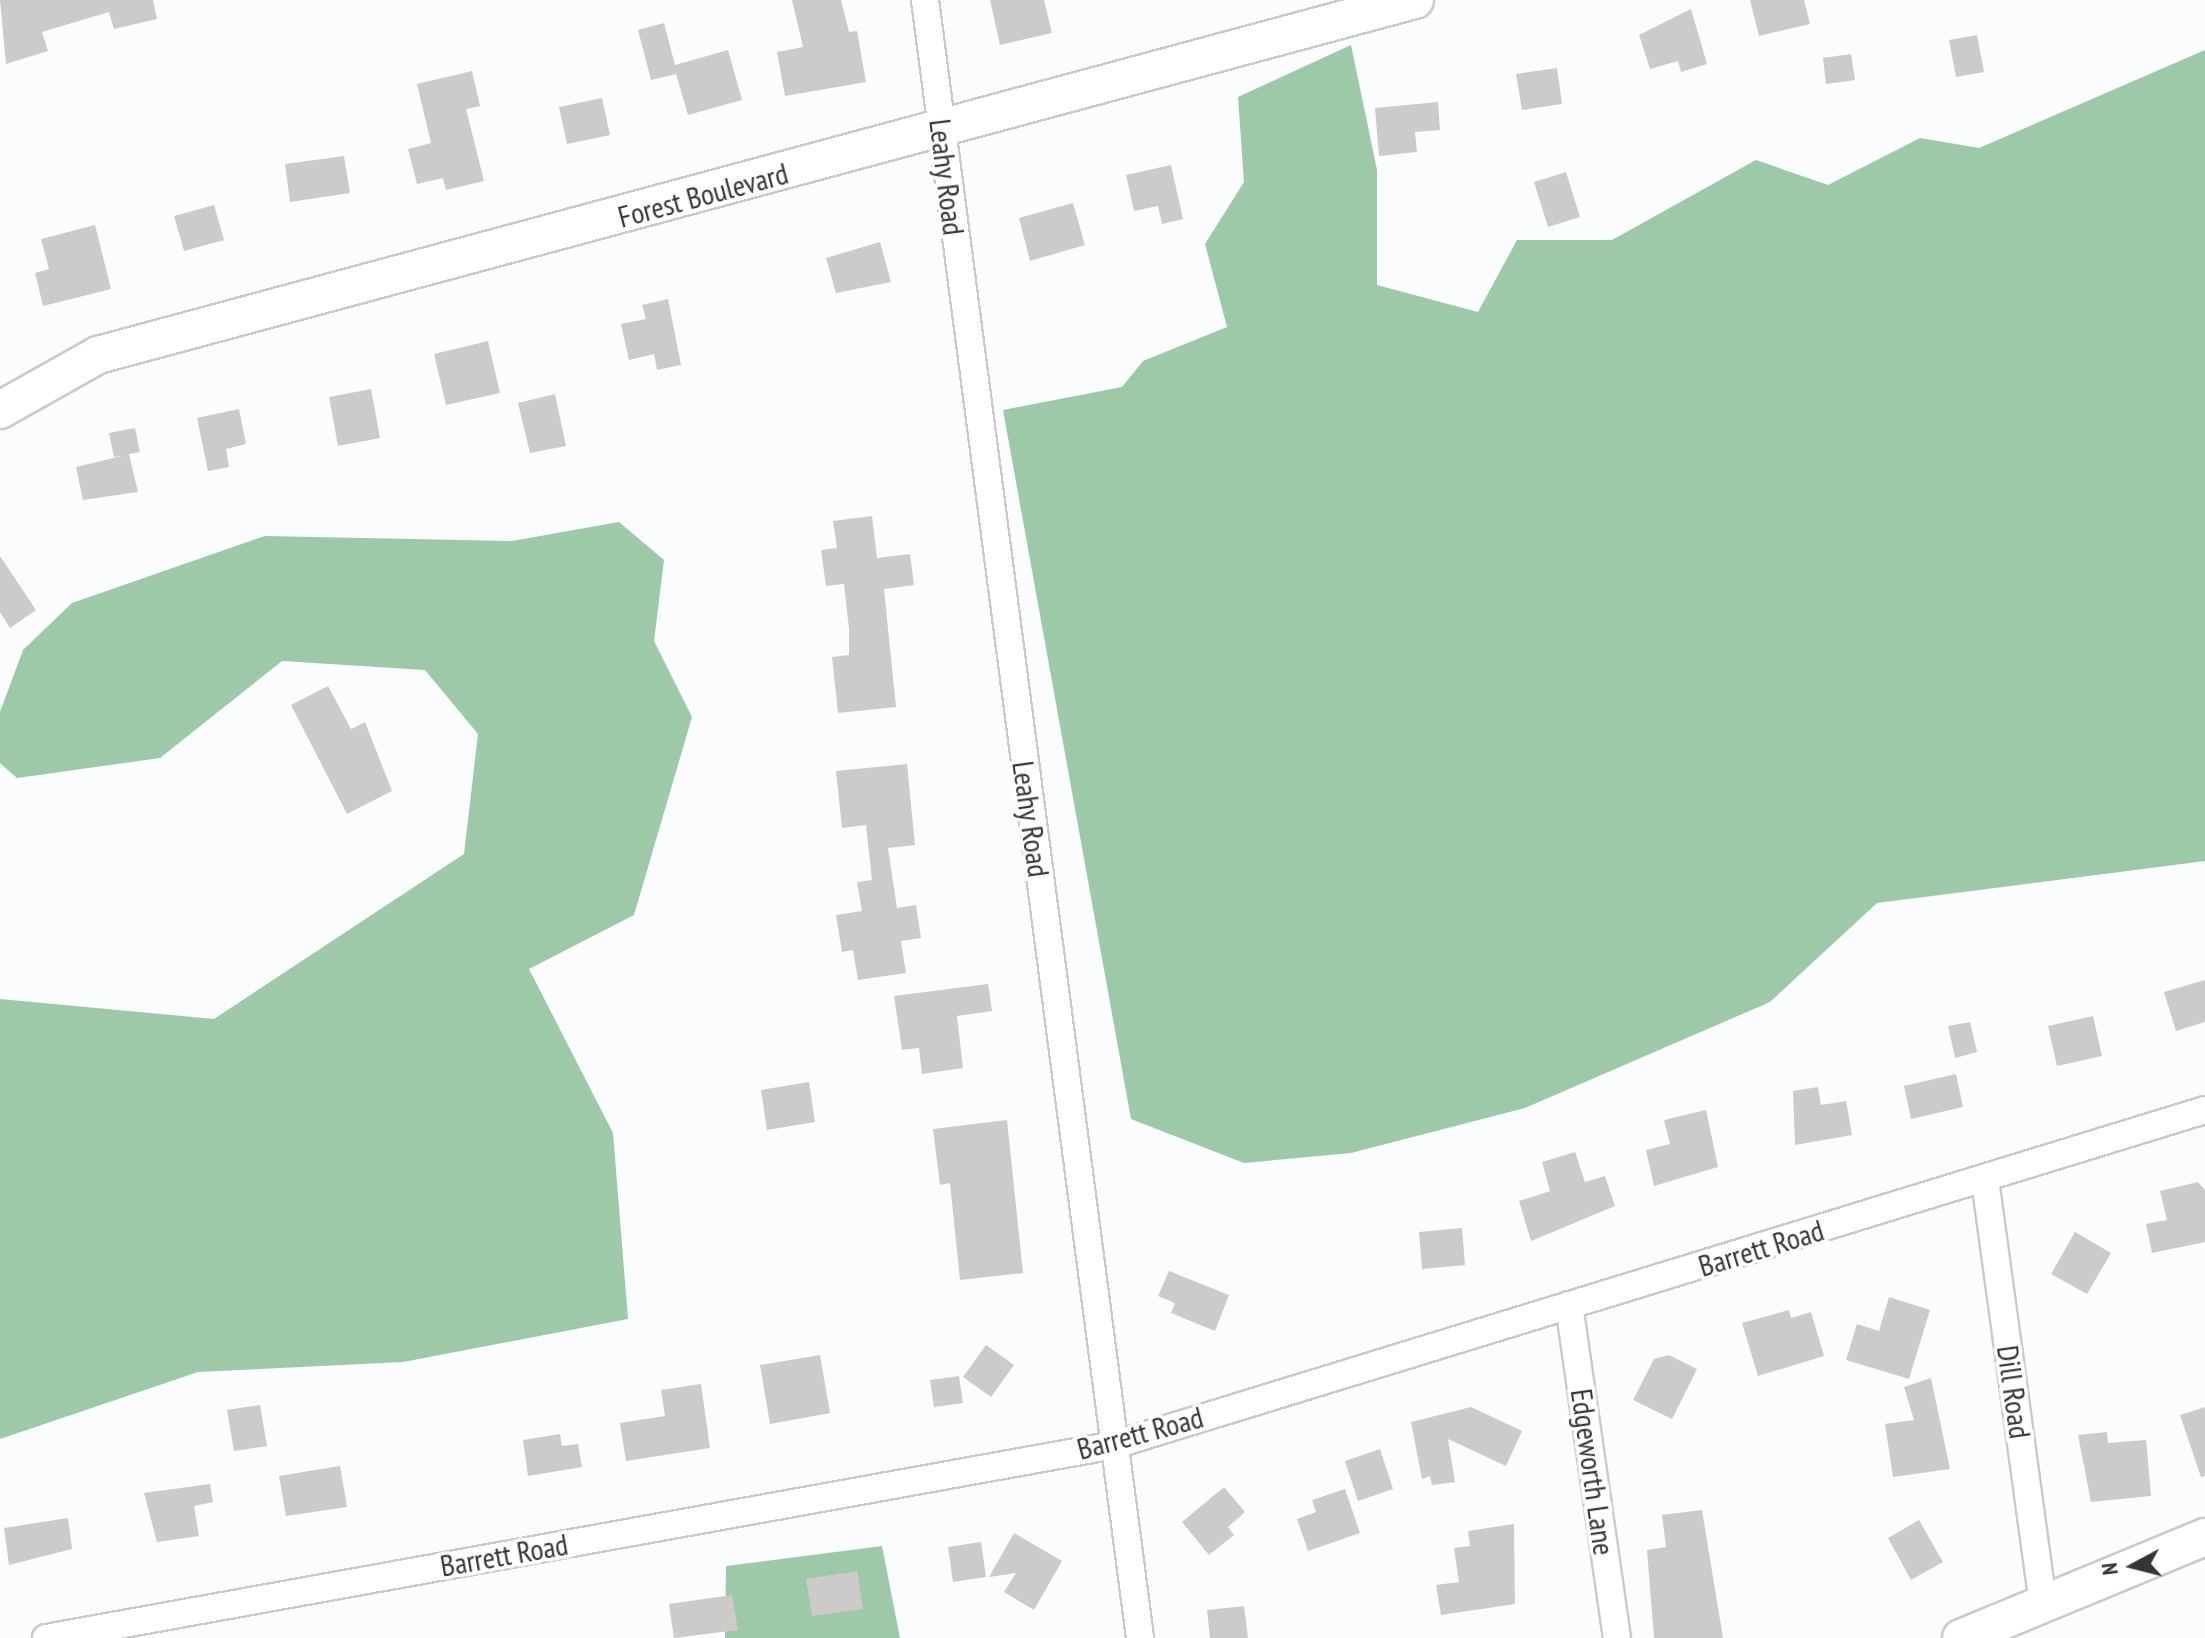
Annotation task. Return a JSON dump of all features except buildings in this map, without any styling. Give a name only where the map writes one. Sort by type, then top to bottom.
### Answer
[{"type":"street","name":"Leahy Road","points":[[925,0],[1140,1638]]},
{"type":"street","name":"Forest Boulevard","points":[[0,410],[98,355],[941,132],[1415,0]]},
{"type":"street","name":"Barrett Road","points":[[46,1638],[1114,1445],[2205,1110]]},
{"type":"street","name":"Dill Road","points":[[1985,1180],[2043,1603]]},
{"type":"street","name":"Edgeworth Lane","points":[[1569,1305],[1617,1638]]},
{"type":"street","points":[[1961,1638],[2205,1537]]},
{"type":"green space","points":[[1351,45],[1377,170],[1377,285],[1478,312],[1517,240],[1612,240],[1756,160],[1828,185],[1920,138],[1979,148],[2205,50],[2205,861],[1877,903],[1770,1002],[1525,1108],[1351,1153],[1244,1163],[1131,1119],[1003,410],[1122,387],[1143,361],[1227,327],[1205,244],[1244,182],[1238,97]]},
{"type":"green space","points":[[619,522],[664,560],[654,641],[692,717],[634,915],[529,969],[613,1133],[628,1319],[403,1362],[198,1372],[0,1439],[0,999],[214,1019],[464,854],[478,734],[425,670],[282,661],[160,758],[17,778],[0,763],[0,712],[23,650],[72,603],[265,536],[512,541]]},
{"type":"green space","points":[[882,1546],[900,1638],[725,1638],[726,1566]]}]
